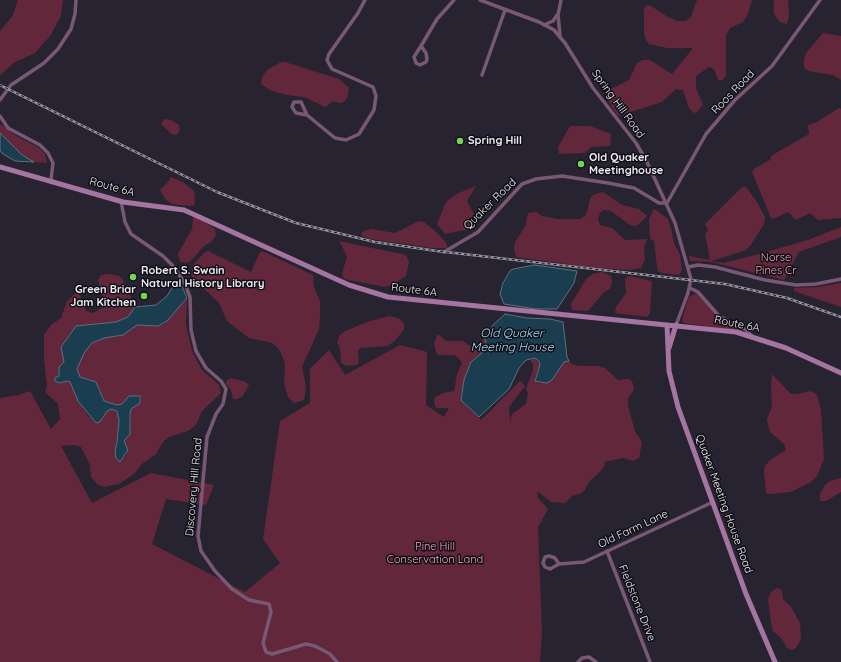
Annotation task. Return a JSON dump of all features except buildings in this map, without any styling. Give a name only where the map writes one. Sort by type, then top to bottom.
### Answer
[{"type":"main road","name":"Route 6A","points":[[0,167],[51,180],[121,201],[184,210],[349,285],[388,298],[726,331],[752,336],[804,355],[841,373]]},
{"type":"main road","name":"Quaker Meeting House Road","points":[[667,325],[669,371],[675,395],[752,610],[775,662]]},
{"type":"main road","name":"Quaker Meeting House Road","points":[[669,349],[676,325]]},
{"type":"street","points":[[0,105],[1,99],[11,85],[44,63],[58,49],[71,30],[75,14],[76,0]]},
{"type":"street","points":[[307,115],[301,102],[294,102],[292,107],[294,111],[307,115],[335,138],[346,140],[359,134],[374,110],[376,96],[372,88],[332,69],[327,60],[329,54],[358,14],[366,0]]},
{"type":"street","points":[[421,46],[426,53],[427,59],[426,62],[420,65],[416,63],[414,57],[437,19],[454,0]]},
{"type":"street","name":"Spring Hill Road","points":[[480,0],[544,25],[560,36],[593,88],[636,143],[657,180],[667,203],[680,237],[688,267],[690,288],[676,325]]},
{"type":"street","points":[[560,36],[558,15],[561,0]]},
{"type":"street","name":"Roos Road","points":[[667,203],[706,134],[735,100],[772,66],[820,0]]},
{"type":"street","points":[[482,75],[505,10]]},
{"type":"street","points":[[544,25],[553,21],[558,15]]},
{"type":"street","points":[[0,116],[8,128],[40,145],[48,154],[53,163],[51,180]]},
{"type":"street","name":"Quaker Road","points":[[444,252],[478,232],[516,189],[522,184],[536,179],[562,176],[608,183],[634,188],[659,203],[667,203]]},
{"type":"street","name":"Discovery Hill Road","points":[[121,201],[125,222],[131,234],[163,256],[174,267],[185,284],[190,297],[191,330],[196,351],[206,368],[221,381],[226,389],[223,404],[216,414],[207,438],[198,530],[198,544],[201,551],[215,571],[232,589],[249,600],[269,604],[271,612],[263,643],[266,652],[272,654],[306,644],[315,646],[330,654],[338,662]]},
{"type":"street","points":[[688,267],[698,265],[715,267],[765,280],[796,285],[816,284],[841,279]]},
{"type":"street","points":[[690,288],[698,292],[719,316],[745,329],[752,336]]},
{"type":"street","name":"Old Farm Lane","points":[[559,564],[584,562],[713,502]]},
{"type":"street","name":"Fieldstone Drive","points":[[607,551],[650,662]]},
{"type":"street","points":[[547,556],[552,557],[559,564],[550,569],[545,567],[543,560],[547,556]]},
{"type":"street","points":[[578,662],[582,658],[589,657],[596,662]]},
{"type":"green space","points":[[18,0],[63,0],[61,16],[50,36],[35,53],[15,62],[0,75],[0,31],[13,15]]},
{"type":"green space","points":[[697,0],[752,0],[748,14],[743,22],[730,28],[726,36],[726,76],[722,80],[718,80],[714,69],[709,67],[696,76],[696,88],[703,105],[697,112],[694,113],[689,108],[683,90],[676,89],[662,102],[618,116],[607,99],[607,93],[609,90],[629,80],[637,63],[643,60],[650,60],[672,74],[693,48],[667,48],[649,44],[644,33],[644,9],[647,5],[651,6],[677,21],[686,21],[691,17]]},
{"type":"green space","points":[[774,0],[788,0],[789,15],[787,24],[780,22],[774,14]]},
{"type":"green space","points":[[823,33],[841,36],[841,80],[833,75],[808,71],[804,67],[806,53]]},
{"type":"green space","points":[[281,62],[339,79],[349,88],[347,98],[344,102],[339,103],[333,101],[325,107],[304,97],[286,95],[270,90],[261,84],[262,77],[267,70]]},
{"type":"green space","points":[[839,108],[841,109],[841,218],[818,220],[810,213],[796,220],[788,212],[773,219],[771,218],[752,172],[755,168],[770,160],[771,156],[809,134],[808,125],[817,122]]},
{"type":"green space","points":[[164,119],[171,120],[179,125],[180,129],[178,134],[173,135],[161,124]]},
{"type":"green space","points":[[0,124],[18,137],[38,147],[45,154],[47,163],[34,162],[22,156],[0,133]]},
{"type":"green space","points":[[570,126],[590,126],[611,134],[610,146],[591,147],[585,153],[559,154],[558,147]]},
{"type":"green space","points":[[170,177],[183,182],[194,191],[194,205],[189,206],[172,204],[166,200],[160,190],[169,181]]},
{"type":"green space","points":[[476,186],[467,201],[477,220],[476,224],[469,229],[445,234],[437,224],[446,202],[456,194]]},
{"type":"green space","points":[[742,187],[746,187],[757,202],[765,217],[764,224],[750,246],[744,251],[711,261],[724,263],[759,254],[808,240],[841,227],[841,237],[799,252],[784,280],[711,262],[690,261],[689,256],[710,260],[705,234],[708,230],[705,224]]},
{"type":"green space","points":[[603,192],[622,205],[639,209],[647,216],[638,225],[634,226],[630,225],[611,211],[603,210],[598,219],[600,225],[612,228],[625,240],[647,239],[644,247],[645,259],[641,268],[630,270],[595,268],[516,257],[514,248],[515,242],[525,227],[528,213],[536,212],[542,216],[557,219],[580,219],[585,216],[590,199],[593,195]]},
{"type":"green space","points":[[655,209],[668,219],[674,243],[680,255],[682,270],[679,275],[662,273],[658,271],[654,241],[650,239],[649,219],[653,210]]},
{"type":"green space","points":[[195,217],[215,229],[216,235],[211,242],[204,246],[190,262],[184,263],[180,261],[178,254],[192,229],[193,218]]},
{"type":"green space","points":[[419,221],[424,222],[435,231],[445,241],[448,248],[432,248],[371,239],[362,236],[361,234],[364,231],[371,229],[395,233]]},
{"type":"green space","points":[[339,241],[406,255],[409,262],[406,276],[394,284],[385,287],[344,279],[342,274],[347,256]]},
{"type":"green space","points":[[208,251],[251,272],[260,252],[262,251],[313,275],[314,287],[320,301],[320,317],[319,329],[302,367],[306,386],[304,400],[294,403],[288,397],[284,383],[285,363],[279,349],[272,343],[249,338],[227,321],[219,303],[191,275],[193,265],[204,253]]},
{"type":"green space","points":[[602,272],[611,276],[612,283],[610,289],[604,292],[588,311],[572,310],[571,304],[586,279],[593,274]]},
{"type":"green space","name":"Pine Hill Conservation Land","points":[[111,274],[119,276],[123,280],[135,307],[128,317],[116,322],[93,324],[72,331],[66,339],[64,362],[58,370],[58,377],[59,383],[68,381],[71,383],[78,401],[89,417],[103,418],[107,411],[111,409],[117,411],[119,420],[116,446],[120,462],[127,454],[127,448],[124,441],[130,434],[131,409],[140,403],[141,398],[139,395],[117,405],[104,401],[96,382],[80,377],[77,369],[84,353],[92,343],[104,338],[120,336],[137,325],[158,326],[164,324],[187,298],[186,325],[192,351],[202,370],[219,385],[221,393],[202,411],[196,425],[188,431],[169,437],[163,442],[156,454],[142,464],[134,474],[119,484],[104,487],[97,484],[91,477],[90,465],[81,447],[74,445],[61,446],[92,503],[151,473],[214,485],[206,505],[166,499],[152,544],[245,592],[280,563],[263,539],[280,421],[310,403],[310,369],[329,350],[345,375],[400,345],[427,352],[426,405],[444,417],[449,408],[437,408],[435,406],[434,398],[443,393],[454,391],[457,374],[462,363],[459,358],[454,355],[438,355],[434,343],[438,334],[446,341],[463,341],[470,346],[477,345],[485,338],[486,343],[484,351],[471,362],[461,394],[461,400],[481,420],[520,381],[525,386],[509,407],[510,422],[512,414],[526,404],[528,394],[526,389],[533,370],[533,364],[530,360],[535,358],[540,365],[535,378],[537,382],[547,383],[552,380],[564,362],[569,361],[578,366],[598,366],[605,368],[618,380],[628,379],[632,381],[634,389],[628,399],[628,406],[635,431],[642,442],[639,458],[633,461],[623,458],[604,462],[605,465],[601,471],[589,482],[585,490],[580,494],[572,496],[565,503],[551,502],[537,491],[538,498],[548,509],[538,527],[542,632],[540,662],[0,662],[0,398],[19,395],[30,391],[51,429],[60,419],[58,404],[45,392],[47,387],[44,359],[44,335],[51,325],[61,318],[67,301],[76,293],[80,295],[86,311],[93,313],[100,309],[103,304],[103,296],[98,280],[101,275]]},
{"type":"green space","points":[[630,276],[652,281],[650,313],[647,317],[615,313],[616,307],[626,293],[625,278]]},
{"type":"green space","name":"Norse Pines Cr","points":[[841,283],[841,307],[794,291],[794,288],[817,287]]},
{"type":"green space","points":[[696,293],[722,320],[743,331],[683,323],[682,319],[689,297]]},
{"type":"green space","points":[[389,316],[398,318],[404,323],[404,329],[395,341],[387,346],[360,348],[358,351],[359,362],[357,365],[347,366],[341,363],[340,348],[337,342],[340,335],[345,331],[367,322]]},
{"type":"green space","points":[[772,374],[791,394],[811,391],[817,395],[821,410],[824,459],[817,476],[811,482],[791,492],[770,494],[766,493],[764,472],[765,466],[770,460],[786,450],[784,444],[770,432],[768,425],[767,419],[772,406]]},
{"type":"green space","points":[[231,378],[246,382],[249,385],[243,396],[237,399],[233,399],[231,390],[226,384],[227,380]]},
{"type":"green space","points":[[841,478],[841,492],[826,501],[820,501],[820,494],[825,485],[830,481]]},
{"type":"green space","points":[[777,588],[782,590],[783,599],[791,607],[800,623],[801,639],[796,648],[792,650],[787,648],[782,639],[772,629],[768,599],[771,592]]},
{"type":"water","points":[[0,133],[22,155],[34,162],[15,161],[3,154],[0,151]]},
{"type":"water","points":[[535,265],[577,271],[574,283],[557,309],[536,309],[504,304],[500,294],[503,283],[510,271],[513,269]]},
{"type":"water","points":[[175,283],[181,284],[187,298],[167,321],[158,326],[137,325],[123,335],[104,338],[92,343],[84,353],[77,369],[80,377],[96,382],[104,401],[117,405],[122,404],[129,396],[140,396],[140,403],[131,409],[130,434],[124,441],[128,450],[120,462],[116,458],[115,451],[119,420],[117,411],[111,409],[107,411],[100,422],[96,423],[78,401],[70,382],[66,381],[59,383],[55,381],[55,378],[59,376],[59,367],[64,362],[61,347],[76,326],[116,322],[128,317],[135,307],[156,305],[167,296]]},
{"type":"water","name":"Old Quaker Meeting House","points":[[505,314],[563,322],[567,357],[569,361],[564,362],[552,380],[547,383],[535,381],[540,365],[539,361],[535,358],[526,360],[519,368],[509,389],[479,417],[461,400],[464,380],[471,362],[484,351],[486,343],[485,338],[493,325]]},
{"type":"railway","points":[[0,85],[217,192],[296,223],[375,242],[437,251],[725,284],[787,298],[841,317]]},
{"type":"place","name":"Spring Hill","points":[[460,141]]},
{"type":"place","name":"Old Quaker Meetinghouse","points":[[581,164]]},
{"type":"place","name":"Robert S. Swain Natural History Library","points":[[133,277]]},
{"type":"place","name":"Green Briar Jam Kitchen","points":[[144,296]]}]
